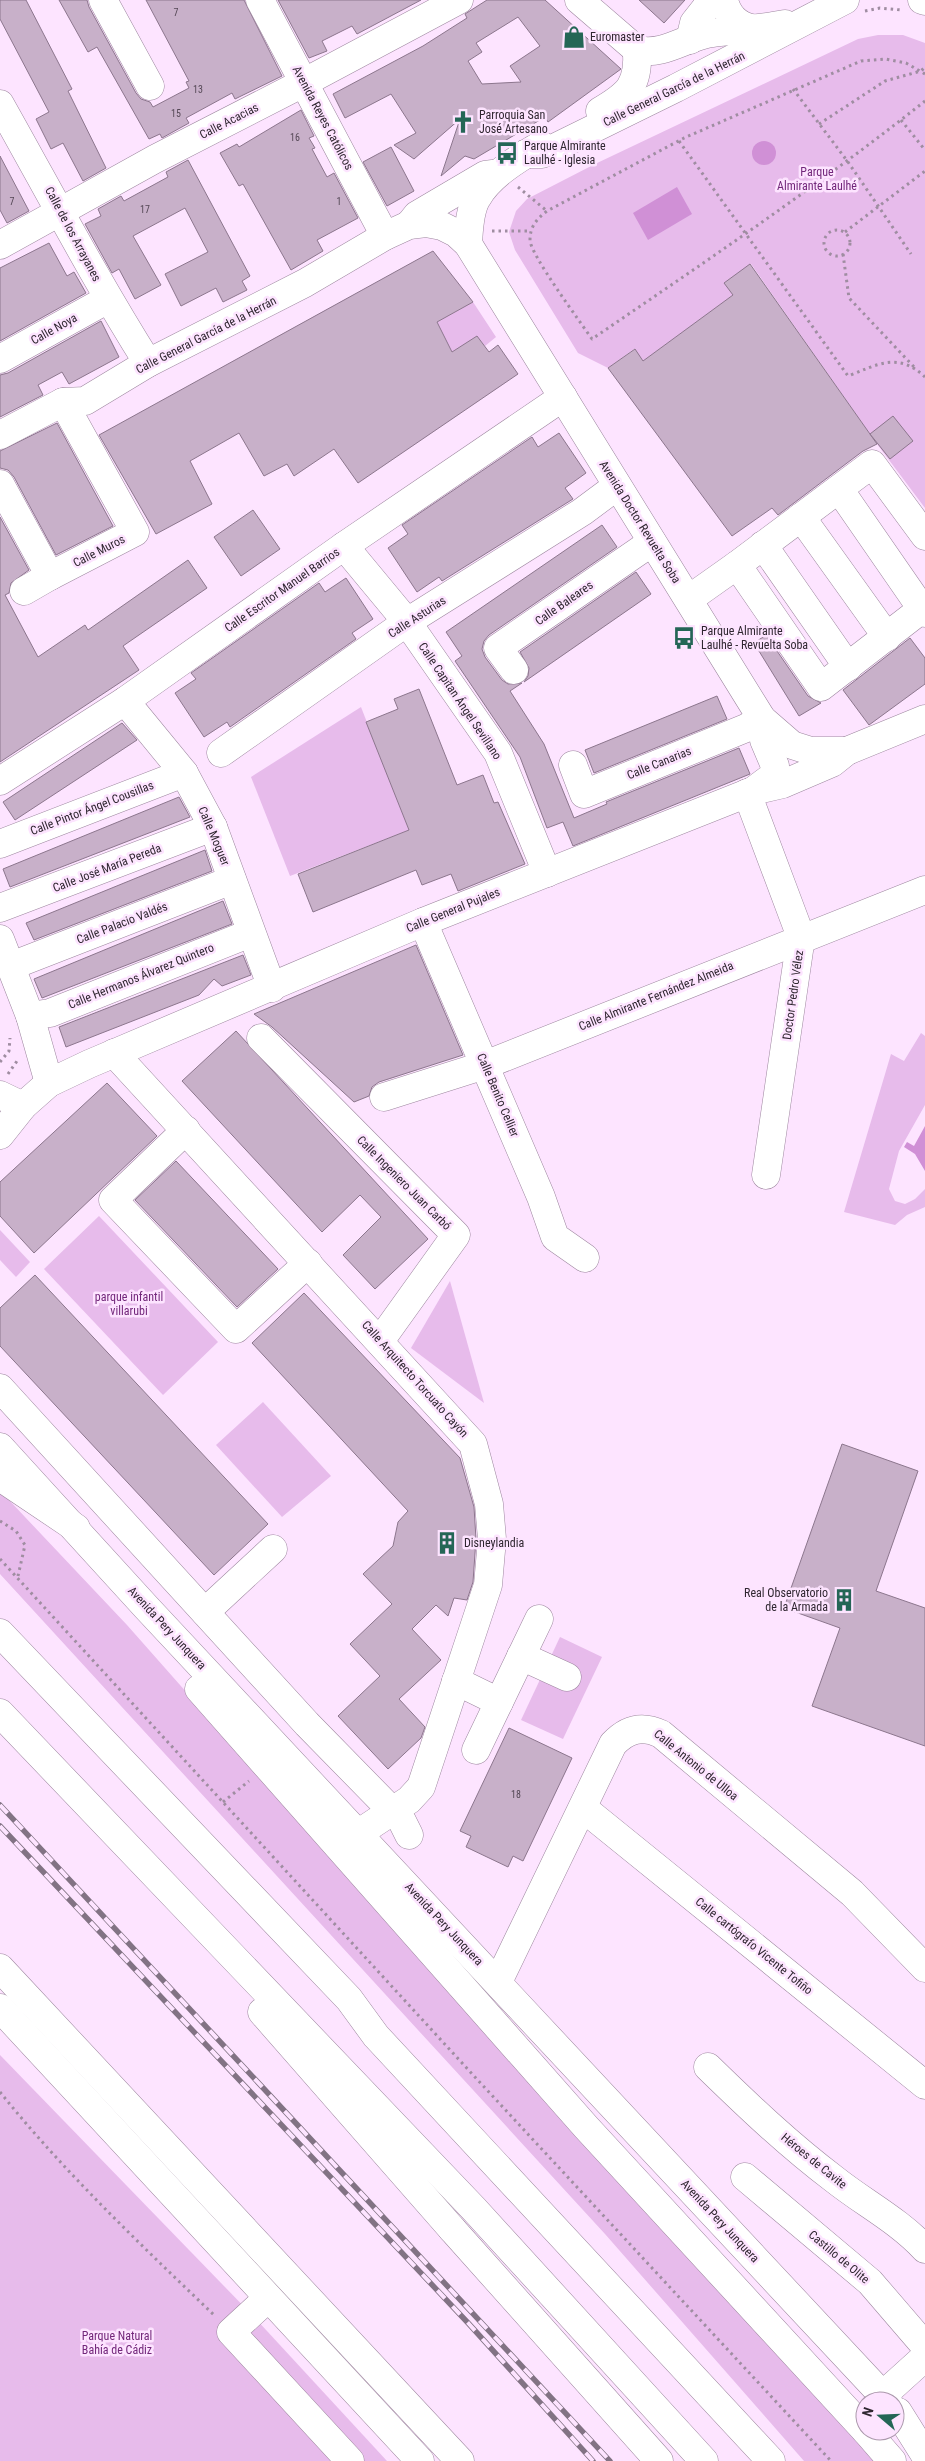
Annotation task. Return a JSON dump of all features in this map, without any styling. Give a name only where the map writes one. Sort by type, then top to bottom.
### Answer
[{"type":"main road","points":[[103,0],[150,86]]},
{"type":"main road","name":"Avenida Reyes Católicos","points":[[260,0],[306,82],[385,236]]},
{"type":"main road","name":"Calle Acacias","points":[[0,245],[62,212],[155,158],[306,82],[459,0]]},
{"type":"main road","points":[[579,0],[637,50]]},
{"type":"main road","points":[[690,40],[694,23],[712,0]]},
{"type":"main road","points":[[724,0],[732,18],[749,28],[758,29]]},
{"type":"main road","points":[[804,21],[845,0]]},
{"type":"main road","name":"Calle General García de la Herrán","points":[[526,154],[620,99],[629,91],[635,80],[638,68],[637,50],[657,52],[712,33],[758,29],[804,21]]},
{"type":"main road","name":"Calle General García de la Herrán","points":[[526,154],[542,154],[676,88],[804,21]]},
{"type":"main road","name":"Calle de los Arrayanes","points":[[0,104],[62,212],[108,299],[148,363]]},
{"type":"main road","points":[[468,244],[470,221],[476,198],[502,172],[526,154]]},
{"type":"main road","name":"Calle General García de la Herrán","points":[[409,225],[417,215],[485,175],[502,172]]},
{"type":"main road","name":"Calle General García de la Herrán","points":[[0,435],[63,402],[85,401],[148,363],[306,284],[385,236],[409,225],[426,223],[442,226],[456,233],[468,244]]},
{"type":"main road","name":"Avenida Doctor Revuelta Soba","points":[[468,244],[762,719],[792,745],[811,751],[847,751]]},
{"type":"main road","name":"Calle Noya","points":[[0,359],[108,299]]},
{"type":"main road","name":"Calle Escritor Manuel Barrios","points":[[0,781],[125,702],[344,546],[563,397]]},
{"type":"main road","name":"Calle Muros","points":[[50,576],[135,532],[63,402]]},
{"type":"main road","points":[[688,599],[737,565],[872,464],[925,536]]},
{"type":"main road","points":[[0,484],[50,576],[24,591]]},
{"type":"main road","name":"Calle Asturias","points":[[221,753],[407,622],[582,512],[617,486]]},
{"type":"main road","points":[[737,565],[821,686],[924,611],[839,489]]},
{"type":"main road","points":[[801,517],[887,637]]},
{"type":"main road","name":"Calle Baleares","points":[[514,670],[498,648],[652,542]]},
{"type":"main road","points":[[763,545],[848,667]]},
{"type":"main road","name":"Calle Capitan Ángel Sevillano","points":[[344,546],[407,622],[498,753],[547,873]]},
{"type":"main road","name":"Calle Moguer","points":[[125,702],[184,773],[213,827],[272,988]]},
{"type":"main road","points":[[750,792],[773,776],[775,766],[764,740],[762,719]]},
{"type":"main road","name":"Calle Canarias","points":[[573,765],[584,794],[746,728],[762,719]]},
{"type":"main road","name":"Calle General Pujales","points":[[0,1134],[12,1100],[114,1053],[272,988],[423,922],[750,792],[783,784],[832,764],[847,751],[925,719]]},
{"type":"main road","name":"Calle Pintor Ángel Cousillas","points":[[0,844],[184,773]]},
{"type":"main road","name":"Doctor Pedro Vélez","points":[[750,792],[801,937],[766,1175]]},
{"type":"main road","name":"Calle José María Pereda","points":[[0,908],[213,827]]},
{"type":"main road","name":"Calle Palacio Valdés","points":[[11,966],[232,880]]},
{"type":"main road","name":"Calle Almirante Fernández Almeida","points":[[384,1097],[485,1065],[801,937],[925,890]]},
{"type":"main road","name":"Calle Benito Cellier","points":[[423,922],[541,1197],[555,1237],[585,1258]]},
{"type":"main road","name":"Calle Hermanos Álvarez Quintero","points":[[20,1024],[251,933]]},
{"type":"main road","points":[[0,939],[11,966],[20,1024],[49,1083]]},
{"type":"main road","name":"Calle Ingeniero Juan Carbó","points":[[261,1038],[456,1235],[380,1342]]},
{"type":"main road","name":"Calle Arquitecto Torcuato Cayón","points":[[114,1053],[473,1444],[489,1504],[492,1539],[488,1585],[421,1787],[423,1795],[409,1835],[407,1884]]},
{"type":"main road","points":[[186,1130],[113,1200],[236,1329],[308,1263]]},
{"type":"main road","points":[[0,1388],[205,1612],[402,1821],[409,1835]]},
{"type":"main road","name":"Avenida Pery Junquera","points":[[0,1447],[76,1528],[146,1607],[407,1884],[879,2391]]},
{"type":"main road","points":[[0,1477],[76,1528]]},
{"type":"main road","points":[[205,1612],[273,1549]]},
{"type":"main road","points":[[146,1607],[168,1656],[429,1953],[741,2297],[855,2419]]},
{"type":"main road","points":[[476,1750],[538,1619]]},
{"type":"main road","points":[[3,1633],[349,1999],[376,2036],[771,2461]]},
{"type":"main road","points":[[521,1656],[567,1677]]},
{"type":"main road","points":[[456,1681],[499,1702]]},
{"type":"main road","points":[[0,1713],[474,2209],[704,2461]]},
{"type":"main road","name":"Calle Antonio de Ulloa","points":[[498,1982],[614,1744],[630,1730],[651,1729],[661,1734],[852,1893],[925,1968]]},
{"type":"main road","points":[[359,1833],[409,1800],[421,1787]]},
{"type":"main road","name":"Calle cartógrafo Vicente Tofiño","points":[[584,1808],[925,2085]]},
{"type":"main road","points":[[224,1946],[250,1997],[452,2229],[659,2461]]},
{"type":"main road","points":[[0,1968],[460,2461]]},
{"type":"main road","points":[[0,2008],[420,2461]]},
{"type":"main road","name":"Héroes de Cavite","points":[[708,2066],[747,2106],[834,2180],[907,2230],[925,2249]]},
{"type":"main road","name":"Castillo de Olite","points":[[745,2177],[870,2282],[925,2346]]},
{"type":"main road","points":[[268,2298],[231,2332],[350,2461]]},
{"type":"main road","points":[[900,2391],[925,2357]]},
{"type":"main road","points":[[905,2412],[925,2424]]},
{"type":"main road","name":"Avenida Pery Junquera","points":[[905,2420],[925,2442]]},
{"type":"main road","points":[[905,2425],[925,2455]]},
{"type":"main road","points":[[875,2441],[892,2461]]},
{"type":"path","points":[[925,74],[906,63],[886,59],[861,61],[793,89],[678,141],[546,211],[534,222],[529,241],[537,257],[592,339],[744,236],[848,162],[925,101]]},
{"type":"path","points":[[819,124],[885,81],[921,71],[925,67]]},
{"type":"path","points":[[793,89],[848,162],[911,254]]},
{"type":"path","points":[[901,120],[925,150]]},
{"type":"path","points":[[678,141],[744,236],[848,376],[888,361],[916,368]]},
{"type":"path","points":[[845,232],[925,171]]},
{"type":"path","points":[[502,172],[546,211]]},
{"type":"path","points":[[843,254],[831,254],[824,244],[829,233],[837,230],[845,232]]},
{"type":"path","points":[[468,244],[489,231],[532,231]]},
{"type":"path","points":[[845,232],[850,243],[843,254],[849,298],[925,377]]},
{"type":"path","points":[[0,1062],[8,1051],[20,1024]]},
{"type":"path","points":[[0,1521],[16,1531],[26,1545],[18,1577]]},
{"type":"path","points":[[0,1559],[474,2076],[831,2461]]},
{"type":"path","points":[[0,2092],[26,2125],[100,2202],[231,2332]]},
{"type":"green space","name":"Parque Almirante Laulhé","points":[[878,35],[903,35],[925,43],[925,508],[877,444],[751,264],[725,283],[733,295],[643,361],[634,349],[608,368],[578,353],[515,250],[509,232],[516,211],[527,199],[595,164],[858,39]]},
{"type":"green space","points":[[473,302],[496,337],[485,346],[477,337],[452,352],[437,322]]},
{"type":"green space","points":[[361,707],[409,830],[290,876],[251,777]]},
{"type":"green space","points":[[921,1033],[925,1036],[925,1105],[899,1151],[889,1189],[895,1201],[905,1204],[915,1199],[925,1189],[925,1207],[907,1215],[895,1225],[844,1212],[891,1054],[904,1061]]},
{"type":"green space","name":"parque infantil villarubi","points":[[99,1216],[218,1342],[163,1395],[44,1269]]},
{"type":"green space","points":[[0,1230],[30,1262],[16,1277],[0,1260]]},
{"type":"green space","points":[[450,1281],[484,1403],[411,1348]]},
{"type":"green space","points":[[263,1402],[331,1476],[282,1517],[216,1445]]},
{"type":"green space","points":[[0,1494],[8,1499],[127,1625],[634,2199],[855,2423],[855,2441],[873,2441],[893,2461],[804,2461],[605,2234],[0,1574]]},
{"type":"green space","points":[[560,1637],[602,1657],[563,1739],[521,1720]]},
{"type":"green space","name":"Parque Natural Bahía de Cádiz","points":[[0,2055],[255,2318],[387,2461],[0,2461]]},
{"type":"shaded area","points":[[764,141],[773,144],[776,153],[773,162],[764,165],[755,162],[752,153],[755,144]]},
{"type":"shaded area","points":[[677,187],[692,214],[648,240],[633,213]]},
{"type":"shaded area","points":[[925,1126],[925,1171],[915,1154],[904,1147],[907,1142],[914,1146]]},
{"type":"building","points":[[0,0],[26,0],[72,89],[68,91],[106,168],[83,181],[63,143],[51,149],[36,119],[49,112],[0,19]]},
{"type":"building","points":[[59,0],[87,0],[136,93],[141,99],[150,102],[153,107],[189,88],[186,82],[189,81],[146,0],[244,0],[282,76],[235,99],[232,93],[186,118],[189,123],[162,138],[160,134],[149,139],[97,47],[88,52]]},
{"type":"building","points":[[278,0],[421,0],[357,34],[352,26],[322,41],[327,51],[309,58]]},
{"type":"building","points":[[487,0],[545,0],[621,69],[548,122],[545,117],[474,159],[465,156],[441,176],[460,119],[414,159],[394,145],[416,133],[391,94],[345,118],[333,94],[423,46],[467,18],[465,14]],"holes":[[[518,17],[540,46],[510,66],[521,82],[482,84],[468,61],[482,52],[476,43]]]},
{"type":"building","points":[[639,0],[685,0],[664,23]]},
{"type":"building","points":[[301,110],[314,136],[309,138],[315,148],[312,149],[327,177],[334,173],[358,218],[317,240],[323,251],[291,270],[243,184],[239,186],[220,153],[237,144],[239,147]]},
{"type":"building","points":[[391,147],[414,191],[387,206],[363,162]]},
{"type":"building","points":[[0,156],[29,211],[7,223],[0,210]]},
{"type":"building","points":[[188,160],[250,276],[242,281],[247,290],[223,302],[216,288],[181,306],[165,274],[208,252],[185,208],[133,236],[161,285],[135,299],[119,269],[112,273],[85,224],[101,216],[98,209],[121,196],[124,201],[168,177],[166,172]]},
{"type":"building","points":[[49,243],[67,276],[74,272],[86,293],[0,341],[0,268]]},
{"type":"building","points":[[433,251],[473,302],[437,322],[452,352],[477,336],[489,352],[498,345],[518,374],[358,483],[334,449],[294,476],[287,464],[264,476],[239,433],[190,461],[212,504],[156,534],[99,435]]},
{"type":"building","points":[[750,264],[877,444],[863,451],[778,515],[772,508],[732,536],[608,368],[635,349],[643,361],[733,295],[724,283]]},
{"type":"building","points":[[101,321],[119,357],[69,384],[62,372],[38,385],[43,395],[0,417],[0,375],[8,373]]},
{"type":"building","points":[[893,416],[913,441],[890,459],[870,434]]},
{"type":"building","points":[[57,423],[113,526],[56,555],[14,477],[8,470],[0,468],[0,451]]},
{"type":"building","points":[[559,433],[586,473],[565,488],[573,499],[442,581],[439,577],[417,592],[388,548],[408,534],[402,525],[532,437],[538,447]]},
{"type":"building","points":[[253,510],[280,549],[241,576],[214,537]]},
{"type":"building","points":[[0,517],[29,570],[11,583],[9,593],[5,595],[38,657],[85,625],[88,630],[188,560],[207,588],[123,646],[139,670],[0,762]]},
{"type":"building","points":[[602,525],[617,547],[489,635],[484,641],[482,649],[485,657],[502,680],[508,684],[522,683],[510,691],[544,744],[574,818],[607,804],[606,802],[739,748],[750,774],[573,846],[563,822],[547,828],[520,757],[455,661],[462,656],[446,632]]},
{"type":"building","points":[[636,572],[651,594],[524,682],[528,676],[529,668],[520,652]]},
{"type":"building","points":[[346,578],[373,619],[352,633],[356,639],[230,727],[227,722],[204,737],[175,693],[196,679],[191,673],[319,583],[325,592]]},
{"type":"building","points":[[766,635],[808,696],[821,703],[799,716],[754,643]]},
{"type":"building","points":[[910,638],[925,658],[925,684],[869,725],[843,690]]},
{"type":"building","points":[[419,689],[457,785],[483,775],[494,803],[498,802],[525,864],[458,891],[451,874],[422,885],[416,870],[313,912],[298,874],[409,830],[366,722],[398,709],[394,699]]},
{"type":"building","points":[[717,696],[727,719],[594,773],[585,750]]},
{"type":"building","points":[[122,723],[137,740],[15,820],[3,802]]},
{"type":"building","points":[[179,797],[190,817],[10,887],[3,869]]},
{"type":"building","points":[[205,850],[212,871],[34,940],[26,923]]},
{"type":"building","points":[[223,901],[232,924],[42,998],[34,979]]},
{"type":"building","points":[[416,945],[463,1055],[379,1082],[372,1087],[369,1096],[354,1102],[272,1027],[254,1014]]},
{"type":"building","points":[[243,955],[251,975],[222,986],[214,979],[199,995],[66,1047],[59,1027]]},
{"type":"building","points":[[236,1031],[428,1239],[375,1289],[343,1255],[381,1217],[360,1195],[322,1232],[182,1081]]},
{"type":"building","points":[[107,1083],[157,1136],[34,1253],[0,1216],[0,1182]]},
{"type":"building","points":[[176,1161],[278,1269],[237,1307],[135,1200]]},
{"type":"building","points":[[35,1275],[268,1524],[214,1575],[0,1346],[0,1308]]},
{"type":"building","points":[[304,1293],[460,1458],[474,1507],[476,1539],[473,1582],[467,1600],[454,1598],[448,1616],[436,1605],[412,1629],[441,1660],[399,1699],[425,1727],[421,1738],[388,1769],[338,1716],[380,1676],[350,1644],[392,1604],[363,1574],[393,1546],[398,1522],[408,1511],[252,1343]]},
{"type":"building","name":"Real Observatorio de la Armada","points":[[842,1444],[918,1471],[876,1591],[925,1608],[925,1746],[812,1706],[840,1628],[784,1608]]},
{"type":"building","points":[[509,1728],[572,1758],[523,1861],[513,1856],[508,1867],[466,1847],[471,1836],[460,1831]]},
{"type":"railway","points":[[0,1805],[610,2461]]},
{"type":"railway","points":[[0,1826],[469,2324],[593,2461]]},
{"type":"place","name":"Euromaster","points":[[574,37]]},
{"type":"place","name":"Parroquia San José Artesano","points":[[463,122]]},
{"type":"place","name":"Parque Almirante Laulhé - Iglesia","points":[[507,153]]},
{"type":"place","name":"Parque Almirante Laulhé - Revuelta Soba","points":[[684,638]]},
{"type":"place","name":"Disneylandia","points":[[447,1543]]},
{"type":"place","name":"Real Observatorio de la Armada","points":[[844,1600]]}]
